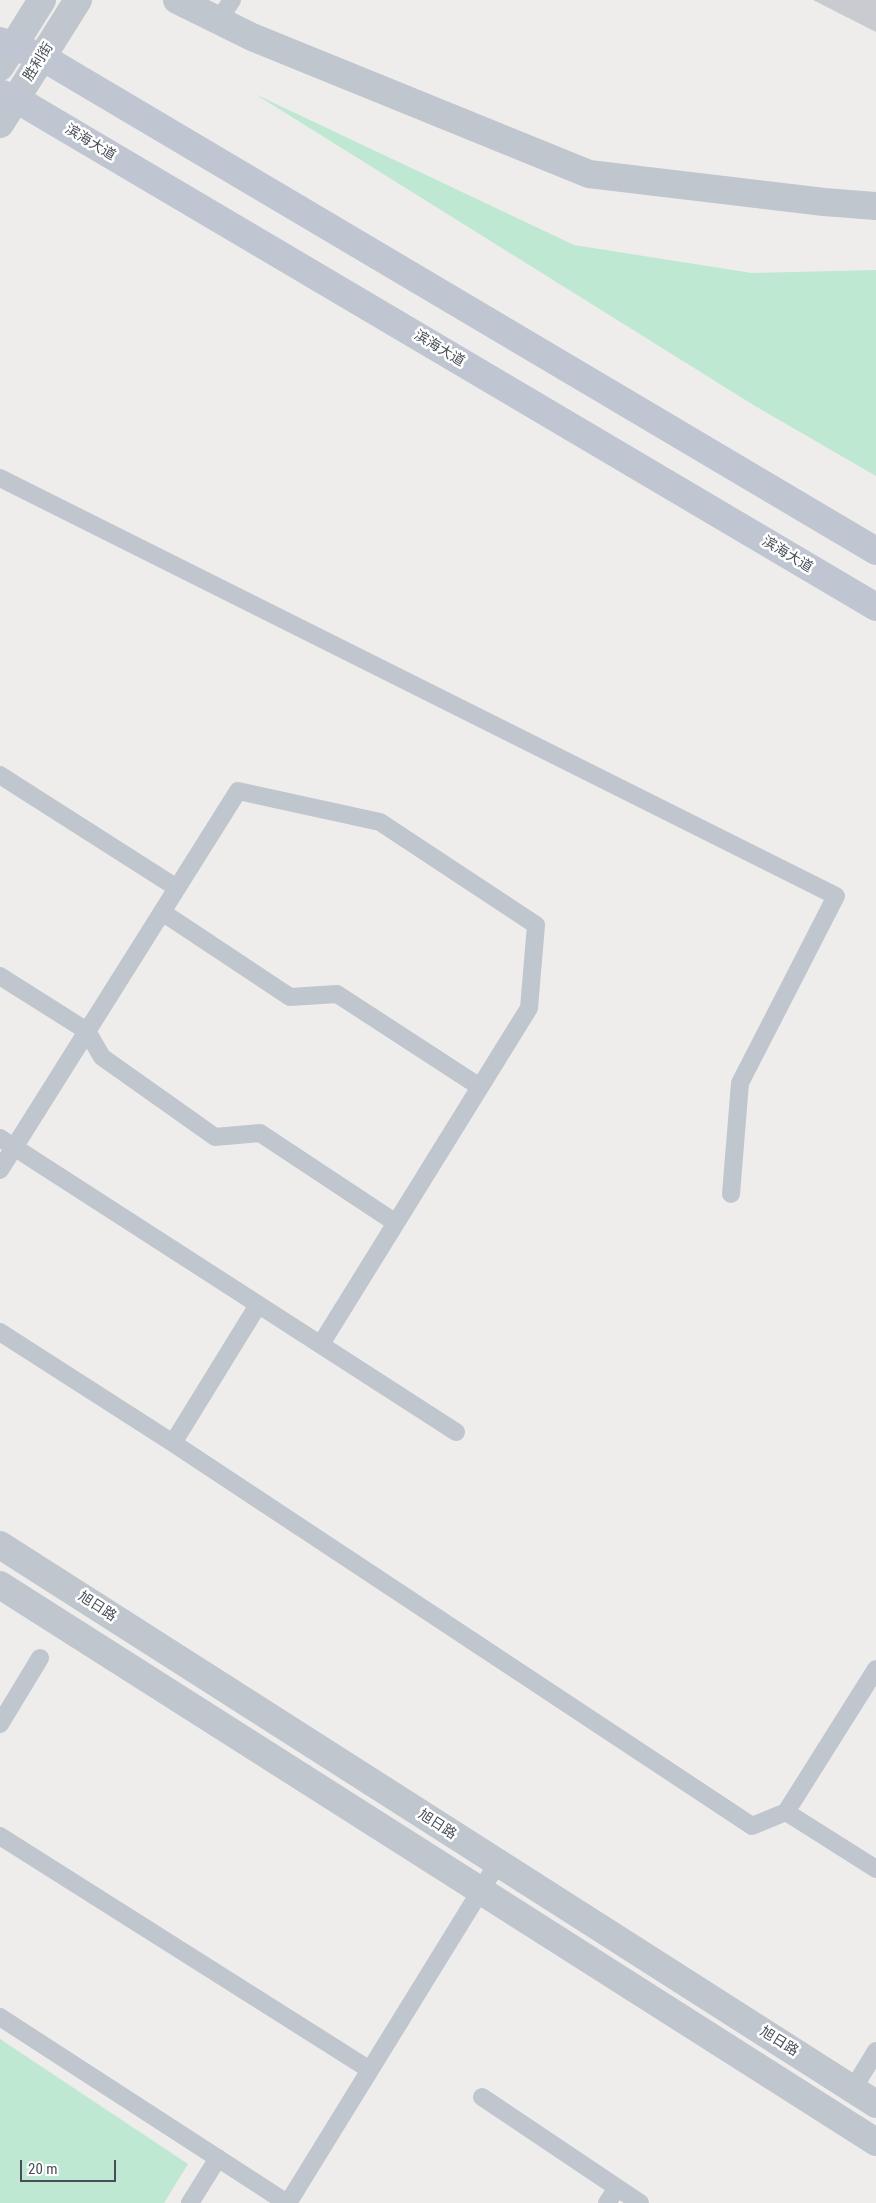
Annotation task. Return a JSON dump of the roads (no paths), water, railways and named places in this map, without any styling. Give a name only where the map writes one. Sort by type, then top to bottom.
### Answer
[{"type":"main road","points":[[4,51],[42,57],[876,551]]},
{"type":"main road","name":"滨海大道","points":[[8,96],[876,607]]},
{"type":"street","points":[[4,51],[42,0]]},
{"type":"street","name":"胜利街","points":[[0,124],[8,96],[42,57],[78,0]]},
{"type":"street","points":[[177,0],[225,10],[252,37],[589,174],[824,202],[876,206]]},
{"type":"street","name":"旭日路","points":[[0,1544],[497,1864],[876,2104]]},
{"type":"street","points":[[0,1585],[876,2142]]},
{"type":"lane","points":[[0,478],[836,896],[740,1082],[731,1194]]},
{"type":"lane","points":[[0,775],[177,888]]},
{"type":"lane","points":[[0,1170],[7,1142],[87,1031],[238,791],[380,822],[536,925],[529,1008],[320,1344]]},
{"type":"lane","points":[[162,912],[290,997],[337,994],[480,1087]]},
{"type":"lane","points":[[0,976],[87,1031],[102,1057],[214,1137],[260,1133],[396,1223]]},
{"type":"lane","points":[[7,1142],[456,1432]]},
{"type":"lane","points":[[173,1443],[258,1304]]},
{"type":"lane","points":[[0,1332],[173,1443],[752,1826],[786,1812],[876,1668]]},
{"type":"lane","points":[[0,1724],[40,1658]]},
{"type":"lane","points":[[786,1812],[876,1869]]},
{"type":"lane","points":[[0,1836],[370,2070]]},
{"type":"lane","points":[[0,2017],[287,2203],[497,1864]]},
{"type":"lane","points":[[853,2089],[876,2050]]},
{"type":"lane","points":[[482,2097],[640,2203]]},
{"type":"lane","points":[[190,2203],[218,2158]]},
{"type":"lane","points":[[607,2203],[617,2188]]}]
